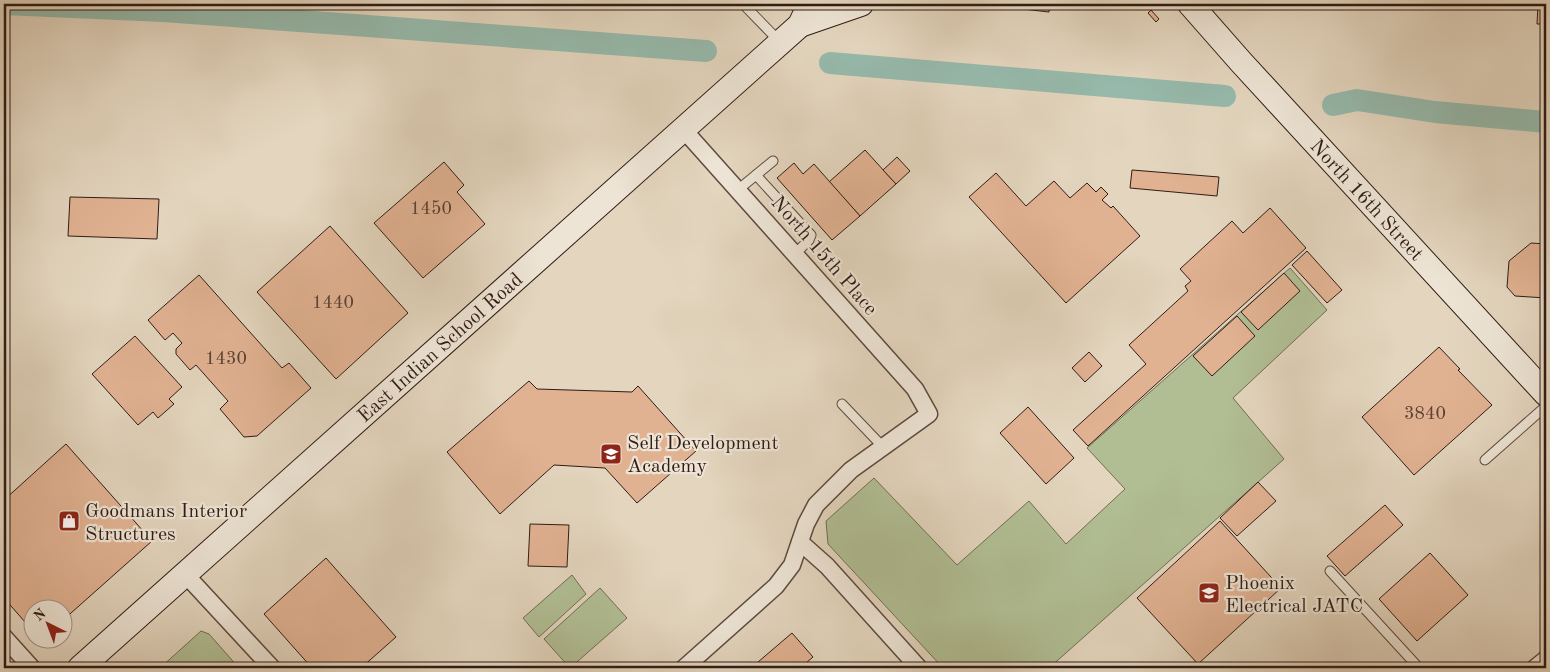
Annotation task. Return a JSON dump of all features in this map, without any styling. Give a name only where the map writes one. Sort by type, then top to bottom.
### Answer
[{"type":"main road","name":"East Indian School Road","points":[[80,668],[781,42],[805,14],[862,4]]},
{"type":"main road","name":"North 16th Street","points":[[1190,4],[1546,394]]},
{"type":"street","name":"North 15th Place","points":[[684,129],[915,389],[929,414],[883,447]]},
{"type":"street","points":[[684,668],[776,586],[792,565],[806,524],[816,506],[851,470],[883,447]]},
{"type":"street","points":[[800,542],[827,566],[919,668]]},
{"type":"street","points":[[185,574],[272,668]]},
{"type":"street","points":[[4,637],[32,668]]},
{"type":"street","points":[[1535,668],[1546,659]]},
{"type":"lane","points":[[743,4],[781,42]]},
{"type":"lane","points":[[739,190],[773,161]]},
{"type":"lane","points":[[756,175],[811,235],[809,240],[796,254]]},
{"type":"lane","points":[[842,404],[883,447]]},
{"type":"lane","points":[[1485,460],[1546,406]]},
{"type":"lane","points":[[1330,571],[1419,668]]},
{"type":"green space","points":[[1290,268],[1327,310],[1233,398],[1284,459],[1049,668],[943,668],[828,544],[826,521],[874,478],[957,565],[1029,501],[1066,544],[1125,489],[1087,448]]},
{"type":"green space","points":[[572,575],[586,594],[539,637],[523,618]]},
{"type":"green space","points":[[600,588],[627,618],[570,668],[544,639]]},
{"type":"green space","points":[[201,631],[209,634],[239,668],[160,668]]},
{"type":"building","points":[[979,4],[1050,4],[1049,12]]},
{"type":"building","points":[[1538,4],[1546,4],[1546,24],[1537,24]]},
{"type":"building","points":[[1151,10],[1159,19],[1156,22],[1148,13]]},
{"type":"building","points":[[865,150],[896,184],[860,216],[829,182]]},
{"type":"building","points":[[897,157],[910,171],[896,184],[883,170]]},
{"type":"building","points":[[444,162],[464,185],[457,192],[485,224],[423,278],[374,223]]},
{"type":"building","points":[[794,163],[803,174],[814,164],[860,216],[832,240],[777,178]]},
{"type":"building","points":[[1132,170],[1219,177],[1217,196],[1130,188]]},
{"type":"building","points":[[996,173],[1026,206],[1054,181],[1070,198],[1087,183],[1096,192],[1101,187],[1108,194],[1102,200],[1111,208],[1113,206],[1140,236],[1066,303],[969,197]]},
{"type":"building","points":[[70,197],[159,199],[157,239],[68,236]]},
{"type":"building","points":[[1270,208],[1306,248],[1088,446],[1073,430],[1146,364],[1129,345],[1188,291],[1185,286],[1191,281],[1180,269],[1232,221],[1243,233]]},
{"type":"building","points":[[330,226],[408,313],[336,379],[257,292]]},
{"type":"building","points":[[1531,243],[1546,244],[1546,298],[1515,296],[1507,287],[1509,261]]},
{"type":"building","points":[[1307,251],[1342,290],[1327,303],[1292,265]]},
{"type":"building","points":[[1284,273],[1300,291],[1258,330],[1241,312]]},
{"type":"building","points":[[199,275],[282,368],[289,363],[311,388],[257,436],[244,437],[220,409],[228,401],[196,365],[190,370],[176,354],[176,349],[182,343],[173,333],[165,340],[148,320]]},
{"type":"building","points":[[1237,316],[1255,336],[1212,376],[1193,356]]},
{"type":"building","points":[[135,336],[182,387],[169,399],[174,404],[158,418],[153,412],[138,425],[92,374]]},
{"type":"building","points":[[1439,347],[1492,405],[1414,475],[1362,417]]},
{"type":"building","points":[[1089,352],[1102,366],[1085,382],[1072,368]]},
{"type":"building","points":[[529,381],[537,389],[632,392],[638,386],[696,451],[637,503],[605,468],[554,465],[500,514],[447,452]]},
{"type":"building","points":[[1028,407],[1074,458],[1046,484],[1000,433]]},
{"type":"building","name":"Goodmans Interior Structures","points":[[66,444],[152,541],[72,612],[72,600],[22,600],[22,619],[4,598],[4,500]]},
{"type":"building","points":[[1258,482],[1276,501],[1237,536],[1220,518]]},
{"type":"building","points":[[1385,505],[1403,525],[1345,576],[1327,556]]},
{"type":"building","name":"Phoenix Electrical JATC","points":[[1220,521],[1281,588],[1198,664],[1137,598]]},
{"type":"building","points":[[530,524],[569,525],[567,567],[528,566]]},
{"type":"building","points":[[1430,553],[1468,595],[1417,641],[1379,599]]},
{"type":"building","points":[[326,558],[396,637],[361,668],[312,668],[264,614]]},
{"type":"building","points":[[792,633],[813,657],[800,668],[751,668]]},
{"type":"waterway","points":[[4,4],[164,11],[706,51]]},
{"type":"waterway","points":[[830,63],[1225,96]]},
{"type":"waterway","points":[[1333,105],[1357,100],[1435,112],[1546,122]]},
{"type":"place","name":"Self Development Academy","points":[[611,454]]},
{"type":"place","name":"Goodmans Interior Structures","points":[[69,521]]},
{"type":"place","name":"Phoenix Electrical JATC","points":[[1209,593]]}]
